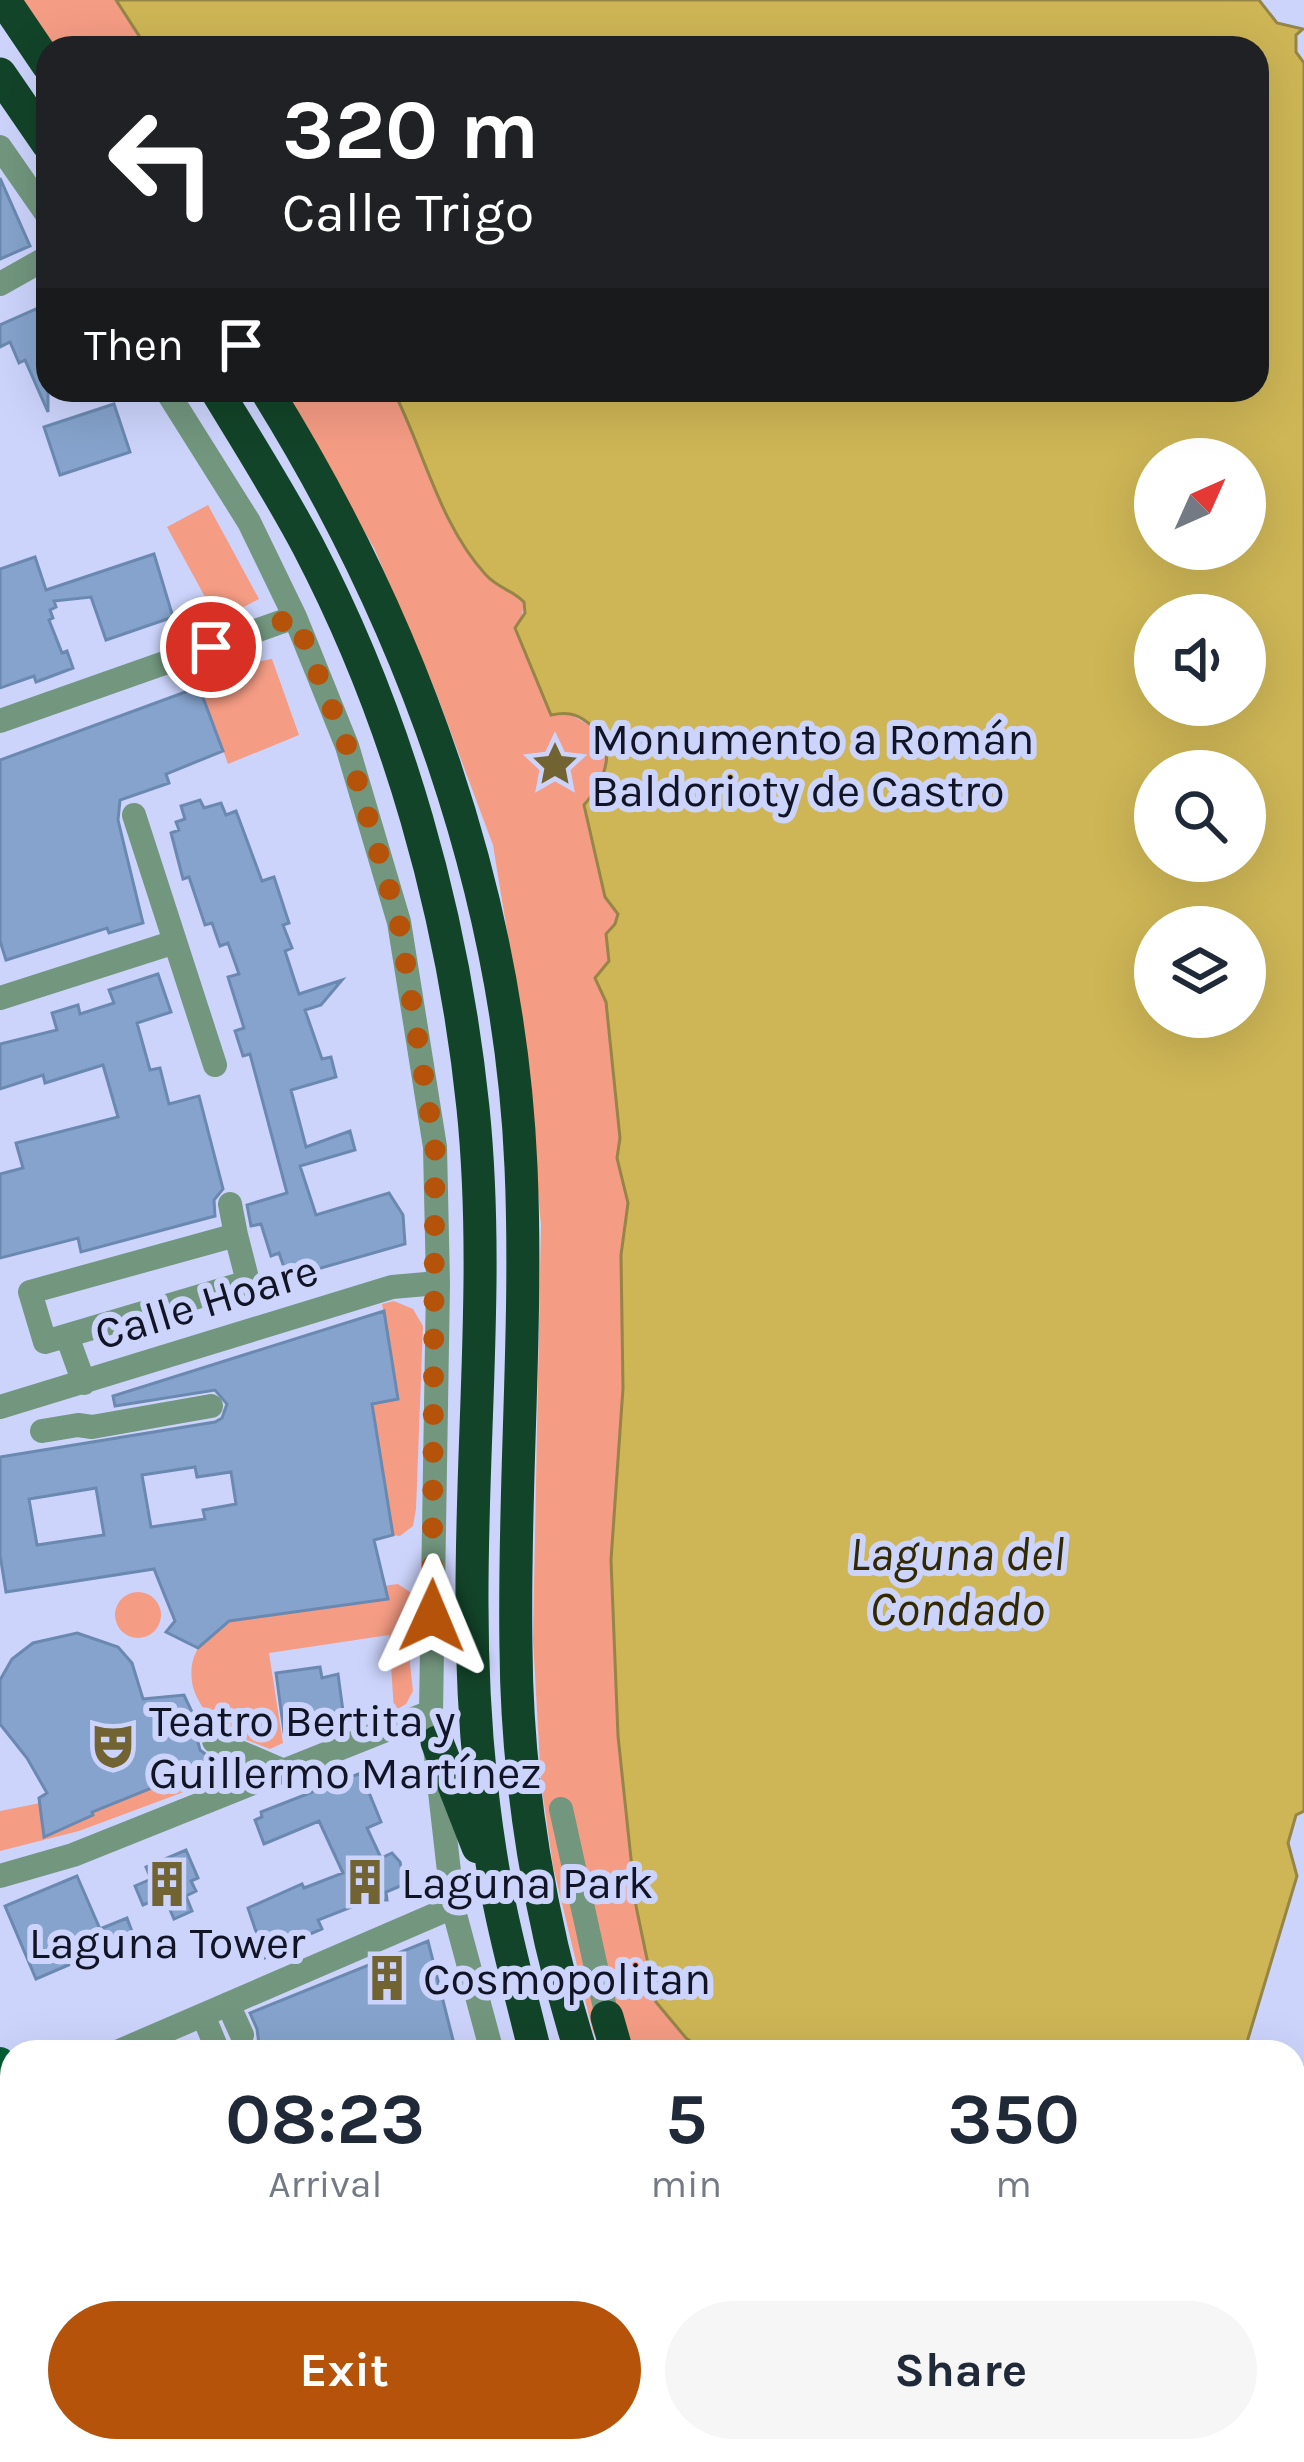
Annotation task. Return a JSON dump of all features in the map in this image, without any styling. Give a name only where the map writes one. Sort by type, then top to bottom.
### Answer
[{"type":"highway","points":[[4,0],[36,47]]},
{"type":"highway","points":[[0,74],[36,126]]},
{"type":"highway","points":[[223,402],[309,548],[355,648],[390,737],[449,951],[470,1086],[482,1245],[472,1605],[481,1770],[499,1900],[532,2040]]},
{"type":"highway","points":[[273,402],[350,533],[429,718],[476,872],[504,1012],[521,1162],[523,1241],[515,1648],[519,1724],[544,1901],[577,2040]]},
{"type":"highway","points":[[434,1727],[499,1900]]},
{"type":"highway","points":[[607,2017],[613,2040]]},
{"type":"street","points":[[0,147],[36,199]]},
{"type":"street","points":[[0,284],[36,264]]},
{"type":"street","points":[[174,402],[249,522],[295,617],[347,746],[399,922],[435,1147],[434,1727],[453,1906],[489,2040]]},
{"type":"street","points":[[0,721],[295,617]]},
{"type":"street","points":[[134,815],[215,1066]]},
{"type":"street","points":[[0,998],[176,943]]},
{"type":"street","points":[[230,1204],[248,1282],[45,1342],[30,1292],[236,1235]]},
{"type":"street","name":"Calle Hoare","points":[[0,1407],[392,1287],[437,1283]]},
{"type":"street","points":[[67,1336],[83,1383]]},
{"type":"street","points":[[32,1398],[44,1440],[51,1442],[80,1436],[92,1427],[211,1406]]},
{"type":"street","points":[[0,1876],[73,1855],[284,1771],[434,1727]]},
{"type":"street","points":[[214,1741],[284,1771]]},
{"type":"street","points":[[561,1809],[607,2017]]},
{"type":"street","points":[[145,2040],[453,1906]]},
{"type":"street","points":[[228,2004],[243,2040]]},
{"type":"street","points":[[203,2015],[213,2040]]},
{"type":"shaded area","points":[[20,0],[116,0],[139,36],[44,36]]},
{"type":"shaded area","points":[[289,402],[399,402],[433,486],[469,555],[495,583],[524,602],[521,622],[552,715],[566,712],[601,732],[609,758],[599,787],[612,904],[618,914],[606,934],[609,961],[595,978],[606,1002],[620,1138],[617,1158],[628,1203],[621,1255],[623,1388],[611,1560],[618,1736],[636,1906],[656,2001],[689,2040],[598,2040],[553,1866],[541,1782],[533,1639],[541,1225],[524,1035],[493,845],[435,690],[374,548]]},
{"type":"shaded area","points":[[208,505],[259,599],[218,621],[167,527]]},
{"type":"shaded area","points":[[249,657],[272,659],[299,735],[228,764],[197,678]]},
{"type":"shaded area","points":[[394,1301],[413,1309],[423,1326],[416,1509],[413,1526],[400,1536],[393,1535],[372,1404],[398,1399],[382,1304]]},
{"type":"shaded area","points":[[398,1584],[413,1594],[413,1691],[406,1704],[394,1711],[389,1635],[269,1653],[283,1743],[270,1749],[216,1728],[193,1687],[194,1658],[209,1635],[235,1618],[268,1606]]},
{"type":"shaded area","points":[[138,1592],[154,1599],[161,1615],[154,1631],[138,1638],[122,1631],[115,1615],[122,1599]]},
{"type":"shaded area","points":[[234,1764],[248,1768],[79,1831],[0,1851],[0,1811],[40,1803],[45,1836],[187,1774],[192,1782]]},
{"type":"water","name":"Laguna del Condado","points":[[116,0],[1259,0],[1277,23],[1303,29],[1296,35],[1296,52],[1304,63],[1304,1811],[1296,1815],[1288,1843],[1297,1876],[1248,2040],[689,2040],[656,2002],[636,1906],[618,1736],[611,1560],[623,1388],[621,1255],[628,1203],[617,1158],[620,1138],[606,1002],[595,978],[609,961],[606,934],[618,914],[605,897],[584,805],[603,773],[606,752],[604,741],[583,719],[551,715],[515,628],[525,613],[524,602],[495,583],[470,555],[399,402],[1269,402],[1269,36],[139,36]]},
{"type":"building","points":[[0,178],[30,246],[0,259]]},
{"type":"building","points":[[36,309],[36,385],[10,342],[0,347],[0,325]]},
{"type":"building","points":[[114,404],[130,452],[60,475],[44,427]]},
{"type":"building","points":[[154,554],[173,617],[106,640],[91,597],[54,601],[49,620],[73,668],[36,682],[34,676],[0,688],[0,569],[35,557],[46,590]]},
{"type":"building","points":[[199,687],[223,751],[166,774],[169,783],[120,800],[118,820],[143,923],[109,933],[107,928],[6,960],[0,941],[0,760]]},
{"type":"building","points":[[200,800],[204,808],[221,803],[226,815],[236,811],[262,881],[274,877],[289,923],[283,925],[292,948],[285,951],[299,994],[342,980],[321,1005],[305,1010],[322,1059],[331,1057],[336,1077],[291,1090],[306,1147],[350,1131],[355,1150],[300,1166],[316,1215],[389,1193],[403,1215],[405,1244],[300,1274],[297,1266],[285,1270],[279,1253],[271,1256],[261,1224],[251,1226],[247,1205],[287,1193],[250,1054],[243,1056],[235,1031],[244,1028],[228,977],[239,974],[228,943],[220,946],[212,923],[205,925],[189,877],[183,879],[171,833],[179,830],[176,822],[185,819],[181,806]]},
{"type":"building","points":[[158,974],[171,1012],[137,1023],[150,1070],[160,1068],[169,1104],[199,1096],[223,1189],[214,1200],[215,1216],[81,1252],[78,1238],[0,1258],[0,1174],[23,1168],[16,1143],[118,1117],[103,1065],[45,1083],[43,1075],[0,1089],[0,1044],[57,1030],[52,1013],[78,1005],[80,1014],[114,1003],[109,990]]},
{"type":"building","points":[[384,1311],[398,1399],[372,1404],[393,1535],[374,1540],[388,1599],[229,1621],[198,1648],[166,1632],[175,1621],[154,1569],[6,1592],[0,1555],[0,1457],[215,1422],[222,1418],[227,1404],[215,1390],[115,1406],[113,1396]],"holes":[[[195,1467],[197,1477],[231,1472],[236,1504],[203,1510],[205,1519],[151,1527],[142,1475]],[[96,1488],[104,1535],[37,1545],[29,1499]]]},
{"type":"building","name":"Teatro Bertita y Guillermo Martínez","points":[[77,1633],[118,1647],[132,1663],[143,1699],[184,1695],[201,1731],[200,1750],[216,1762],[92,1812],[44,1837],[39,1798],[47,1793],[0,1724],[0,1680],[12,1659],[33,1643]]},
{"type":"building","points":[[320,1667],[322,1678],[338,1674],[343,1711],[327,1713],[329,1726],[284,1732],[276,1673]]},
{"type":"building","points":[[361,1773],[381,1822],[367,1828],[381,1858],[392,1853],[400,1862],[405,1884],[386,1892],[387,1900],[369,1900],[318,1920],[322,1929],[289,1943],[292,1950],[265,1958],[248,1908],[302,1884],[304,1888],[343,1873],[319,1821],[264,1844],[255,1820],[262,1817],[261,1812]]},
{"type":"building","name":"Laguna Tower","points":[[186,1850],[198,1878],[191,1881],[196,1891],[186,1896],[192,1911],[174,1919],[164,1896],[143,1905],[135,1886],[151,1879],[146,1867]]},
{"type":"building","points":[[77,1876],[100,1929],[127,1918],[134,1937],[36,1979],[5,1906]]},
{"type":"building","name":"Cosmopolitan","points":[[428,1941],[453,2040],[258,2040],[250,2013]]},
{"type":"place","name":"Monumento a Román Baldorioty de Castro","points":[[555,764]]},
{"type":"place","name":"Teatro Bertita y Guillermo Martínez","points":[[113,1746]]},
{"type":"place","name":"Laguna Park","points":[[365,1882]]},
{"type":"place","name":"Laguna Tower","points":[[167,1884]]},
{"type":"place","name":"Cosmopolitan","points":[[387,1978]]},
{"type":"route","points":[[211,647],[295,617],[347,746],[399,922],[435,1147],[432,1616]]}]
